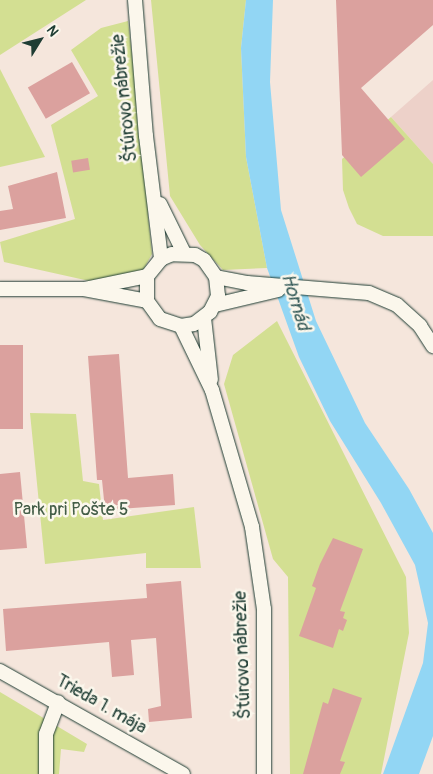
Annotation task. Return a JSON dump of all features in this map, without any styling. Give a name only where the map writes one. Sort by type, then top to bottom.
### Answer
[{"type":"street","name":"Štúrovo nábrežie","points":[[135,0],[146,136],[161,259]]},
{"type":"street","points":[[154,192],[184,253]]},
{"type":"street","points":[[84,289],[147,276],[161,259],[184,253],[204,260],[216,277],[248,290]]},
{"type":"street","points":[[147,276],[147,301],[160,319],[182,326],[204,318],[215,305],[248,290],[289,287],[326,288],[369,294],[398,305],[420,326],[433,346]]},
{"type":"street","points":[[215,305],[216,277]]},
{"type":"street","points":[[0,289],[84,289],[147,301]]},
{"type":"street","points":[[204,318],[212,390]]},
{"type":"street","points":[[182,326],[212,390]]},
{"type":"street","name":"Štúrovo nábrežie","points":[[212,390],[252,527],[264,609],[264,774]]},
{"type":"street","name":"Trieda 1. mája","points":[[0,671],[183,774]]},
{"type":"street","points":[[46,774],[46,734],[58,702]]},
{"type":"shaded area","points":[[433,80],[433,164],[391,117]]},
{"type":"green space","points":[[0,0],[86,0],[0,55]]},
{"type":"green space","points":[[151,0],[246,0],[241,48],[246,157],[267,268],[223,270],[200,245],[170,196]]},
{"type":"green space","points":[[128,21],[149,197],[148,215],[152,254],[142,272],[94,282],[4,262],[0,242],[75,219],[51,125],[98,96],[71,50],[101,28]]},
{"type":"green space","points":[[0,69],[45,157],[0,167]]},
{"type":"green space","points":[[391,117],[433,164],[433,236],[383,236],[357,224],[349,208],[343,190],[342,159]]},
{"type":"green space","points":[[277,321],[406,577],[409,633],[381,774],[290,774],[288,577],[273,559],[224,384],[233,355]]},
{"type":"green space","name":"Park pri Pošte 5","points":[[30,413],[76,414],[83,481],[99,484],[103,520],[194,507],[201,568],[146,568],[146,553],[45,564]]},
{"type":"green space","points":[[0,692],[87,744],[84,752],[61,749],[59,774],[0,774]]},
{"type":"water","name":"Hornád","points":[[246,0],[273,0],[270,82],[281,210],[316,321],[365,423],[409,489],[433,533],[433,736],[419,774],[383,774],[423,663],[428,623],[415,565],[381,503],[330,421],[299,357],[267,268],[246,157],[241,48]]},
{"type":"building","points":[[336,0],[433,0],[433,25],[361,88],[405,139],[361,177],[342,155]]},
{"type":"building","points":[[72,62],[90,93],[46,119],[28,88]]},
{"type":"building","points":[[88,158],[90,170],[73,173],[71,161]]},
{"type":"building","points":[[57,172],[66,218],[0,230],[0,211],[13,209],[8,186]]},
{"type":"building","points":[[0,345],[23,345],[23,429],[0,429]]},
{"type":"building","points":[[119,354],[128,478],[173,474],[175,505],[105,510],[102,480],[97,480],[88,356]]},
{"type":"building","points":[[20,472],[27,548],[0,550],[0,474]]},
{"type":"building","points":[[333,538],[363,549],[340,611],[345,612],[343,618],[347,620],[343,631],[339,629],[333,648],[299,636],[316,588],[312,586]]},
{"type":"building","points":[[181,581],[192,718],[149,722],[148,709],[161,706],[156,638],[131,640],[134,675],[112,677],[109,642],[6,651],[3,609],[147,598],[146,584]]},
{"type":"building","points":[[333,688],[362,698],[340,761],[345,762],[340,774],[303,774],[323,702],[328,704]]}]
